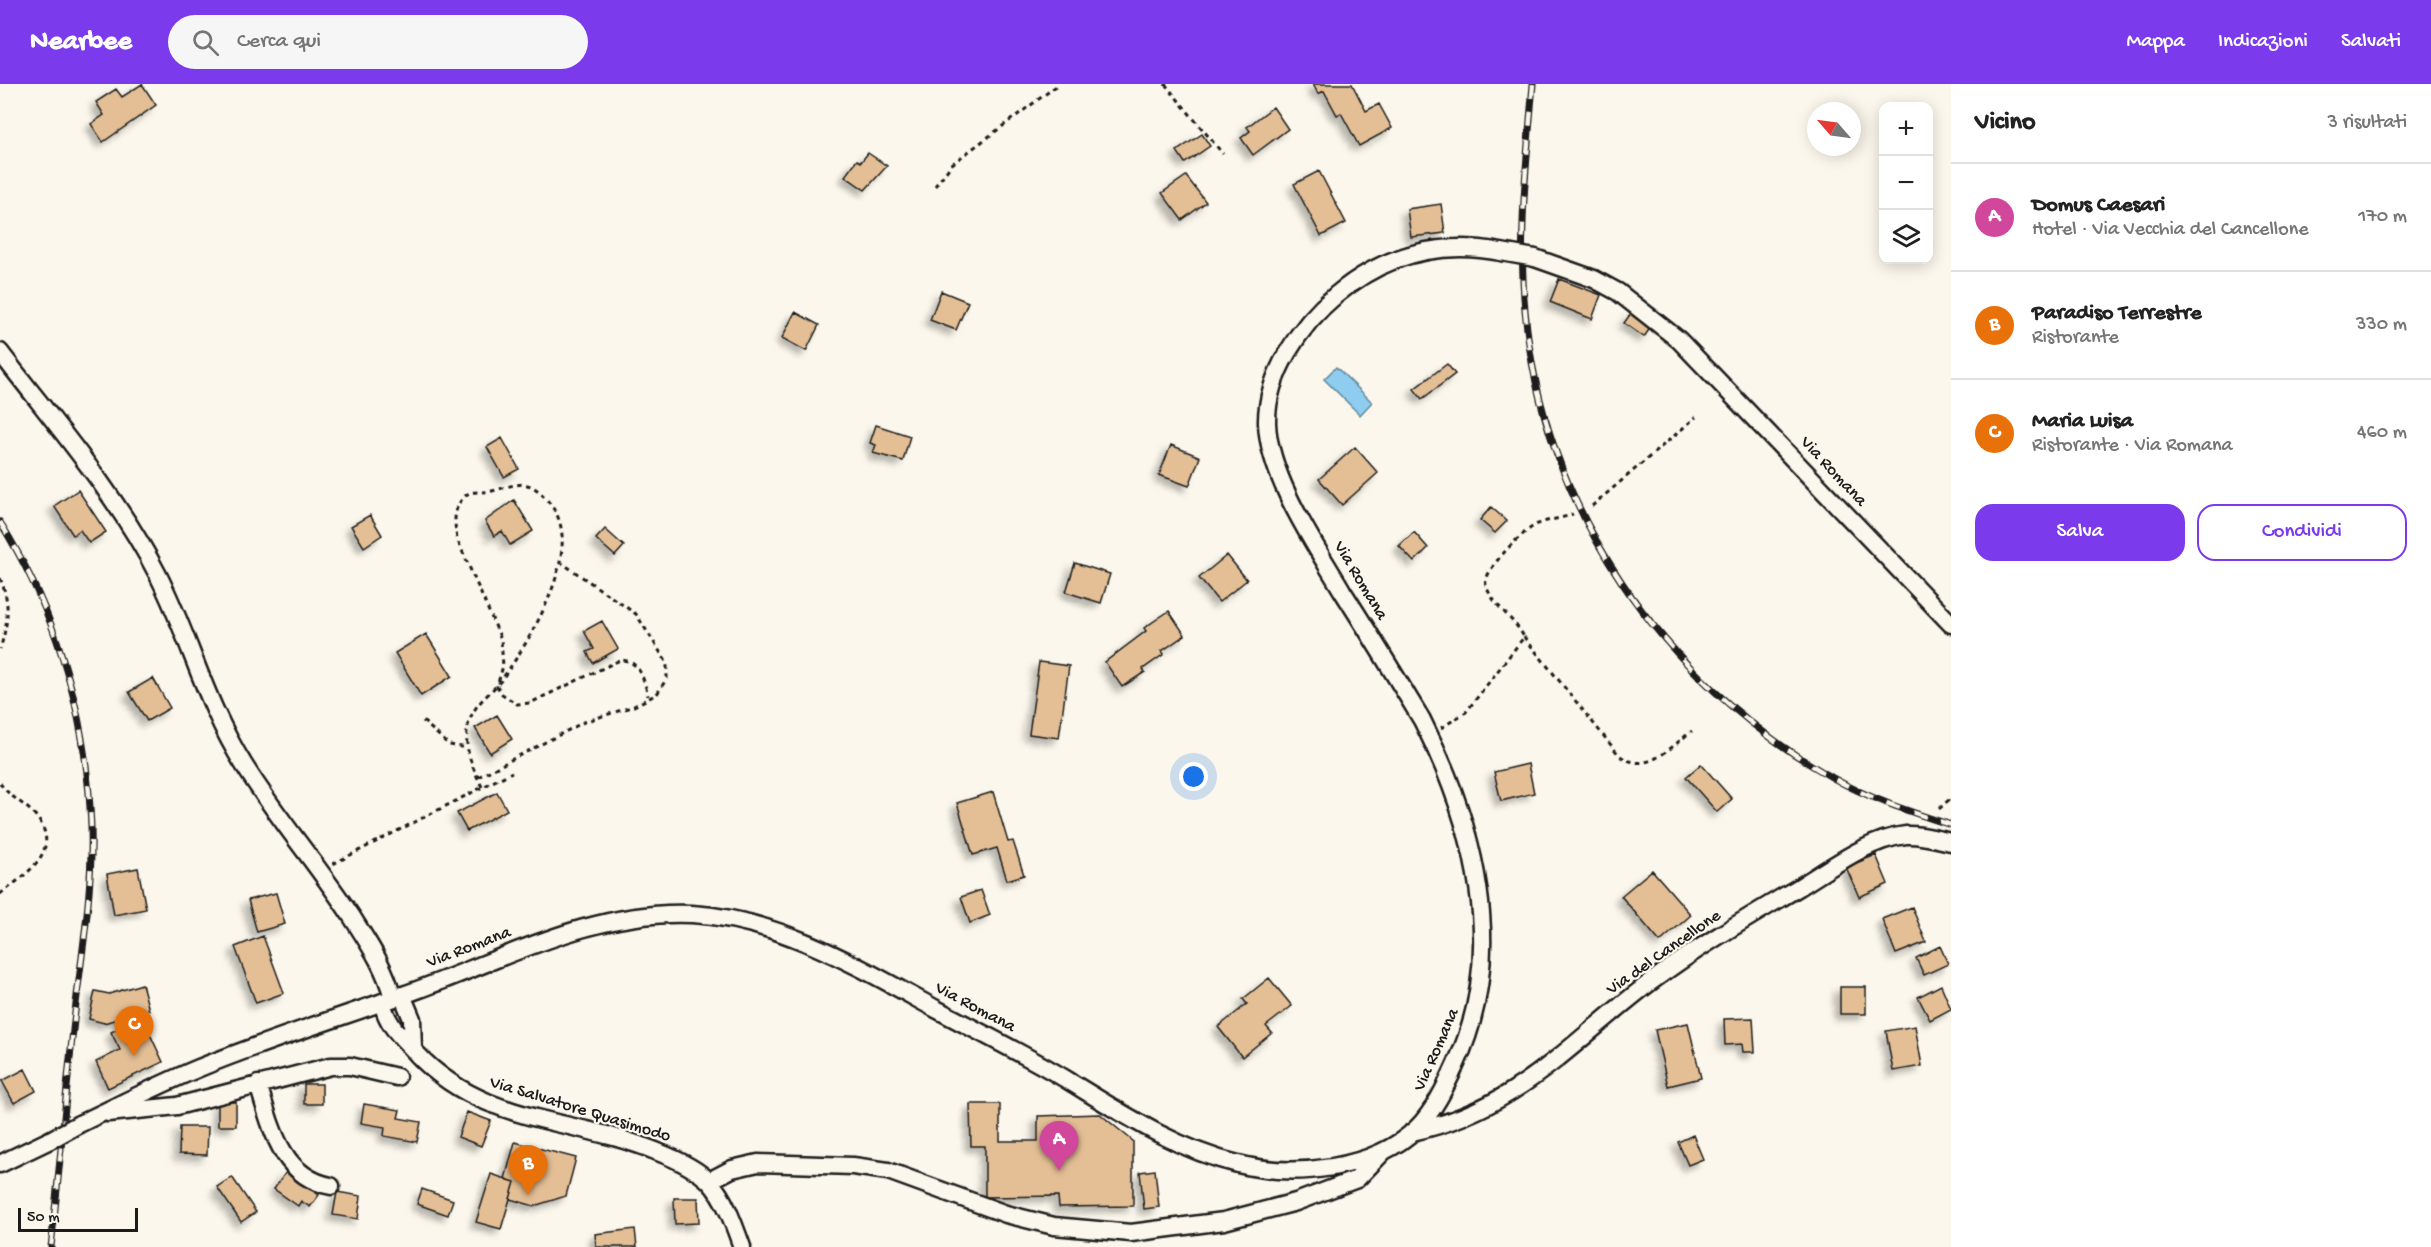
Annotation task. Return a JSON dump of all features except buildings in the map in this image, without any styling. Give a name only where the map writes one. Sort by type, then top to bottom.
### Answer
[{"type":"street","name":"Via Romana","points":[[0,1164],[194,1070],[541,942],[603,925],[670,915],[726,918],[794,938],[835,956],[1052,1071],[1144,1126],[1210,1156],[1252,1167],[1289,1169],[1347,1163],[1383,1152],[1412,1132],[1429,1113],[1451,1075],[1471,1029],[1480,992],[1483,946],[1482,915],[1473,861],[1449,778],[1429,734],[1293,508],[1269,440],[1268,407],[1276,375],[1293,344],[1333,297],[1360,277],[1390,262],[1431,249],[1456,246],[1535,258],[1594,279],[1618,292],[1679,340],[1951,624]]},
{"type":"street","points":[[0,352],[81,455],[140,543],[164,588],[197,672],[226,735],[260,790],[321,871],[379,961],[392,998],[412,1019],[413,1049]]},
{"type":"street","name":"Via del Cancellone","points":[[1412,1132],[1455,1121],[1507,1096],[1556,1061],[1651,982],[1847,858],[1882,842],[1907,835],[1951,842]]},
{"type":"street","name":"Via Salvatore Quasimodo","points":[[392,998],[393,1030],[441,1077],[480,1101],[515,1113],[644,1146],[688,1167],[709,1181],[724,1203],[742,1247]]},
{"type":"street","points":[[101,1114],[165,1109],[331,1066],[350,1066],[397,1077]]},
{"type":"street","points":[[258,1084],[276,1140],[288,1160],[302,1175],[316,1184],[332,1186]]},
{"type":"street","points":[[709,1181],[732,1169],[758,1163],[789,1162],[853,1166],[888,1171],[1006,1214],[1054,1226],[1131,1233],[1224,1221],[1296,1202],[1357,1179],[1383,1152]]},
{"type":"path","points":[[935,186],[952,164],[1059,84]]},
{"type":"path","points":[[1165,84],[1223,154]]},
{"type":"path","points":[[1592,506],[1696,417]]},
{"type":"path","points":[[482,787],[467,748],[469,723],[476,705],[497,686],[526,641],[562,563],[564,544],[555,510],[541,494],[529,486],[517,483],[494,491],[469,493],[457,506],[454,524],[457,539],[501,639],[503,666],[497,686]]},
{"type":"path","points":[[1573,514],[1530,528],[1490,569],[1486,579],[1490,594],[1518,626],[1524,637],[1619,755],[1629,762],[1638,764],[1650,762],[1692,730]]},
{"type":"path","points":[[478,777],[584,722],[627,709],[648,696],[657,694],[669,672],[667,663],[636,614],[562,563]]},
{"type":"path","points":[[0,578],[9,607],[8,626],[0,649]]},
{"type":"path","points":[[1429,734],[1466,712],[1524,637]]},
{"type":"path","points":[[497,686],[510,701],[517,704],[530,703],[620,660],[627,660],[638,668],[648,696]]},
{"type":"path","points":[[423,722],[449,745],[467,748]]},
{"type":"path","points":[[321,871],[512,772]]},
{"type":"path","points":[[0,783],[35,816],[43,830],[44,843],[38,865],[0,894]]},
{"type":"path","points":[[1939,809],[1951,798]]},
{"type":"water","points":[[1336,367],[1372,402],[1360,415],[1324,379]]},
{"type":"railway","points":[[1533,84],[1522,253],[1525,310],[1536,383],[1556,453],[1585,519],[1621,581],[1665,639],[1715,692],[1771,738],[1847,786],[1876,799],[1951,825]]},
{"type":"railway","points":[[0,522],[38,594],[66,668],[83,746],[91,827],[88,903],[51,1247]]},
{"type":"place","name":"Maria Luisa","points":[[134,1056]]},
{"type":"place","name":"Domus Caesari","points":[[1059,1171]]},
{"type":"place","name":"Paradiso Terrestre","points":[[528,1195]]}]
